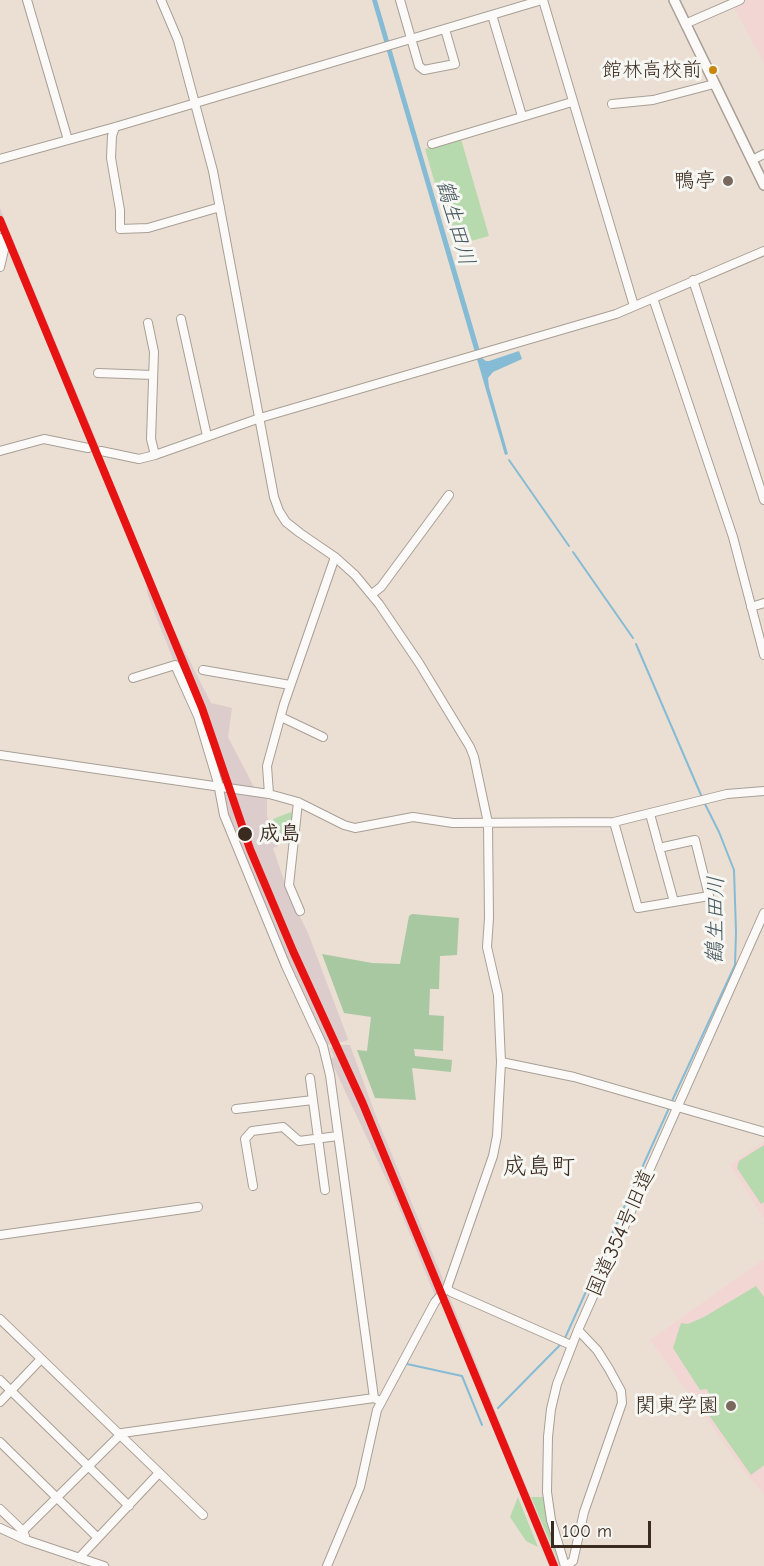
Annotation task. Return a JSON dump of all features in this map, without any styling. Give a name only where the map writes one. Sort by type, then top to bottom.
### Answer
[{"type":"main road","points":[[674,0],[764,185]]},
{"type":"street","points":[[27,0],[68,140]]},
{"type":"street","points":[[161,0],[178,40],[213,171],[274,497],[279,511],[286,522],[355,574],[372,594],[419,663],[470,747],[488,823],[487,947],[498,995],[501,1062],[494,1156],[447,1288],[435,1302],[377,1400]]},
{"type":"street","points":[[400,0],[420,66],[424,70],[455,64],[445,29]]},
{"type":"street","points":[[0,159],[115,128],[543,0],[634,306]]},
{"type":"street","points":[[685,24],[740,0]]},
{"type":"street","points":[[492,15],[522,117]]},
{"type":"street","points":[[612,104],[653,100],[714,84]]},
{"type":"street","points":[[432,144],[572,102]]},
{"type":"street","points":[[115,128],[112,136],[111,158],[120,210],[120,229],[148,228],[220,207]]},
{"type":"street","points":[[752,160],[764,154]]},
{"type":"street","points":[[0,238],[4,250],[0,267]]},
{"type":"street","points":[[101,450],[139,459],[155,455],[260,418],[616,314],[764,251]]},
{"type":"street","points":[[693,280],[764,500]]},
{"type":"street","points":[[653,298],[733,537],[764,655]]},
{"type":"street","points":[[182,319],[207,436]]},
{"type":"street","points":[[148,323],[154,352],[151,439],[155,455]]},
{"type":"street","points":[[98,373],[153,375]]},
{"type":"street","points":[[0,452],[44,439],[88,448]]},
{"type":"street","points":[[372,594],[381,587],[449,495]]},
{"type":"street","points":[[269,794],[267,766],[290,685],[335,557]]},
{"type":"street","points":[[751,607],[764,603]]},
{"type":"street","points":[[133,678],[175,665],[198,716],[222,810],[286,966],[323,1046],[330,1075],[377,1400],[360,1487],[327,1566]]},
{"type":"street","points":[[203,670],[290,685]]},
{"type":"street","points":[[281,717],[323,737]]},
{"type":"street","points":[[0,755],[269,794],[298,802],[344,825],[355,828],[412,817],[453,823],[614,822],[727,794],[764,791]]},
{"type":"street","points":[[298,802],[289,885],[300,911]]},
{"type":"street","points":[[650,813],[674,902]]},
{"type":"street","points":[[614,822],[638,908],[709,896],[695,840],[659,848]]},
{"type":"street","name":"国道354号旧道","points":[[566,1566],[549,1508],[547,1460],[551,1409],[557,1384],[571,1345],[764,913]]},
{"type":"street","points":[[501,1062],[574,1077],[764,1132]]},
{"type":"street","points":[[310,1078],[325,1190]]},
{"type":"street","points":[[236,1109],[313,1100]]},
{"type":"street","points":[[253,1186],[245,1139],[252,1131],[283,1128],[299,1141],[338,1136]]},
{"type":"street","points":[[0,1235],[198,1207]]},
{"type":"street","points":[[447,1288],[451,1292],[571,1345]]},
{"type":"street","points":[[0,1319],[203,1515]]},
{"type":"street","points":[[566,1566],[573,1561],[584,1512],[622,1403],[621,1391],[609,1369],[597,1350],[578,1330]]},
{"type":"street","points":[[0,1402],[41,1359]]},
{"type":"street","points":[[0,1380],[129,1506]]},
{"type":"street","points":[[23,1531],[119,1435],[377,1400]]},
{"type":"street","points":[[0,1442],[97,1537]]},
{"type":"street","points":[[79,1558],[159,1473]]},
{"type":"street","points":[[0,1509],[23,1531],[26,1540]]},
{"type":"street","points":[[0,1528],[26,1540],[104,1566]]},
{"type":"shaded area","points":[[747,0],[764,0],[764,63],[733,6]]},
{"type":"shaded area","points":[[0,208],[100,449],[89,446],[0,229]]},
{"type":"shaded area","points":[[93,451],[101,454],[174,630],[211,703],[232,708],[228,737],[255,789],[220,785],[212,750],[209,750],[148,596],[145,579]]},
{"type":"shaded area","points":[[222,791],[267,796],[267,816],[278,846],[273,848],[288,892],[308,933],[348,1039],[346,1041],[326,1045],[289,967],[226,815]]},
{"type":"shaded area","points":[[350,1045],[376,1116],[443,1279],[443,1290],[435,1296],[396,1200],[330,1059],[334,1057],[330,1048]]},
{"type":"shaded area","points":[[764,1141],[764,1219],[730,1165]]},
{"type":"shaded area","name":"関東学園","points":[[764,1259],[764,1495],[744,1471],[650,1340]]},
{"type":"shaded area","points":[[448,1293],[559,1566],[549,1566],[441,1300]]},
{"type":"green space","points":[[461,139],[489,236],[453,246],[425,149]]},
{"type":"green space","points":[[293,813],[290,834],[282,836],[273,819]]},
{"type":"green space","points":[[412,914],[459,918],[457,955],[440,956],[439,989],[430,989],[429,1015],[444,1016],[443,1051],[414,1049],[415,1056],[452,1060],[451,1072],[412,1068],[416,1100],[375,1098],[357,1050],[367,1051],[371,1017],[344,1013],[322,954],[372,963],[400,964],[409,916]]},
{"type":"green space","points":[[764,1145],[764,1202],[761,1204],[737,1168],[739,1161]]},
{"type":"green space","name":"関東学園","points":[[756,1286],[764,1297],[764,1465],[751,1475],[699,1401],[709,1394],[707,1389],[700,1390],[673,1348],[681,1323],[688,1324],[704,1317]]},
{"type":"green space","points":[[518,1497],[538,1547],[526,1541],[510,1517]]},
{"type":"green space","points":[[531,1497],[543,1497],[552,1542],[560,1566]]},
{"type":"water","points":[[372,0],[377,0],[482,358],[489,361],[519,351],[522,359],[493,372],[488,378],[508,454],[505,455]]},
{"type":"waterway","name":"鶴生田川","points":[[509,460],[569,546]]},
{"type":"waterway","name":"鶴生田川","points":[[573,552],[633,638]]},
{"type":"waterway","name":"鶴生田川","points":[[636,644],[701,795]]},
{"type":"waterway","name":"鶴生田川","points":[[672,1101],[735,965],[734,870],[705,804]]},
{"type":"waterway","name":"鶴生田川","points":[[565,1338],[669,1108]]},
{"type":"waterway","name":"鶴生田川","points":[[498,1408],[560,1345]]},
{"type":"waterway","name":"鶴生田川","points":[[407,1364],[462,1376],[482,1425]]},
{"type":"transit line","points":[[0,220],[202,708],[250,849],[293,951],[363,1104],[554,1566]]},
{"type":"place","name":"館林高校前","points":[[713,70]]},
{"type":"place","name":"鴨亭","points":[[728,181]]},
{"type":"place","name":"成島","points":[[245,834]]},
{"type":"place","name":"関東学園","points":[[731,1406]]},
{"type":"district","name":"成島町","points":[[539,1167]]}]
